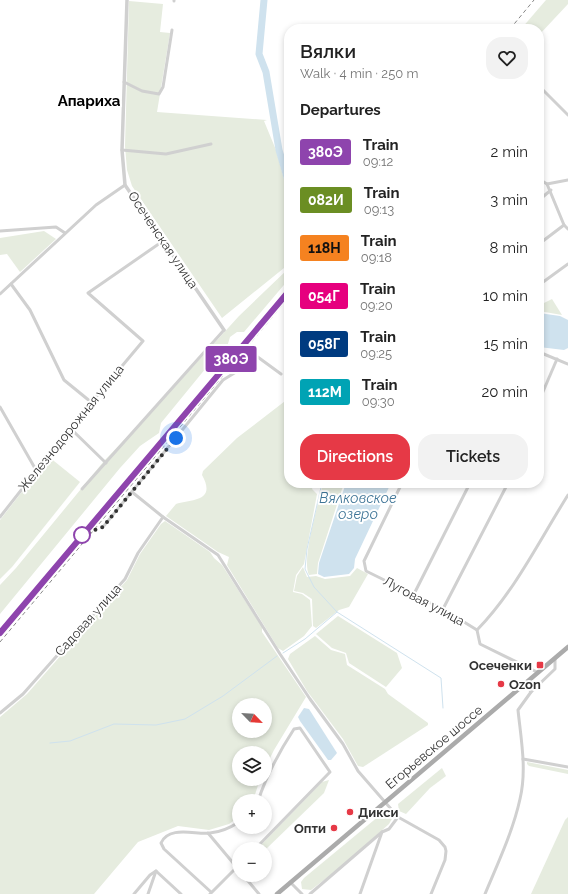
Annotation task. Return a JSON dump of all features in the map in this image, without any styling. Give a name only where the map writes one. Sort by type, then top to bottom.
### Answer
[{"type":"main road","name":"Егорьевское шоссе","points":[[277,894],[568,647]]},
{"type":"street","name":"Осеченская улица","points":[[127,0],[122,150],[125,185],[224,330]]},
{"type":"street","points":[[124,82],[142,91],[159,94],[163,87],[172,30]]},
{"type":"street","points":[[544,91],[568,115]]},
{"type":"street","points":[[122,150],[166,154],[211,144]]},
{"type":"street","points":[[547,184],[568,180]]},
{"type":"street","points":[[544,182],[551,190],[564,225],[568,229]]},
{"type":"street","points":[[0,294],[96,205],[125,185]]},
{"type":"street","points":[[544,196],[551,190]]},
{"type":"street","points":[[544,240],[564,225]]},
{"type":"street","points":[[0,231],[56,227],[65,233]]},
{"type":"street","name":"Железнодорожная улица","points":[[0,517],[91,402],[143,341],[88,293],[163,241]]},
{"type":"street","points":[[544,281],[568,264]]},
{"type":"street","points":[[11,284],[30,310],[64,380],[91,402]]},
{"type":"street","points":[[82,489],[224,330]]},
{"type":"street","points":[[544,354],[568,364]]},
{"type":"street","points":[[103,527],[223,380],[236,372],[249,356],[255,355],[281,374]]},
{"type":"street","points":[[544,389],[557,359]]},
{"type":"street","points":[[0,407],[36,470]]},
{"type":"street","points":[[70,428],[106,463]]},
{"type":"street","name":"Луговая улица","points":[[400,488],[364,561],[366,571],[442,609],[477,630],[480,644],[537,672]]},
{"type":"street","points":[[414,594],[467,488]]},
{"type":"street","points":[[442,609],[505,488]]},
{"type":"street","points":[[132,492],[163,517],[218,555],[280,654],[310,699],[343,744],[358,771],[398,817],[439,840],[445,846],[445,860],[431,894]]},
{"type":"street","points":[[477,630],[488,619],[530,560],[568,495]]},
{"type":"street","name":"Садовая улица","points":[[0,712],[23,694],[125,579],[138,552],[163,517]]},
{"type":"street","points":[[485,894],[507,840],[520,799],[523,759],[518,710],[531,692],[555,670],[555,658]]},
{"type":"street","points":[[525,683],[531,692]]},
{"type":"street","points":[[260,794],[268,772],[278,753],[294,729],[300,728],[330,772],[272,832]]},
{"type":"street","points":[[523,759],[568,767]]},
{"type":"street","points":[[310,894],[382,832],[389,829],[398,817]]},
{"type":"street","points":[[232,827],[208,833],[175,833],[167,836],[161,843],[164,849],[211,893],[232,873]]},
{"type":"street","points":[[360,894],[382,832]]},
{"type":"street","points":[[208,833],[232,860]]},
{"type":"street","points":[[262,842],[270,834]]},
{"type":"street","points":[[134,894],[150,875],[156,871]]},
{"type":"street","points":[[148,894],[156,871]]},
{"type":"street","points":[[156,871],[181,894]]},
{"type":"street","points":[[249,882],[259,894]]},
{"type":"street","points":[[290,882],[302,894]]},
{"type":"shaded area","points":[[546,0],[568,0],[568,4],[544,30],[544,24],[525,24]]},
{"type":"shaded area","points":[[129,1],[163,4],[160,32],[170,33],[157,112],[267,120],[264,121],[276,150],[284,179],[284,268],[222,318],[132,186],[127,170],[125,146]]},
{"type":"shaded area","points":[[44,231],[56,239],[20,272],[7,254],[0,255],[0,238]]},
{"type":"shaded area","points":[[284,273],[284,285],[244,332],[237,332],[230,337],[225,354],[215,357],[161,423],[159,433],[140,446],[120,468],[0,614],[0,585],[16,568],[104,461],[169,393],[239,316]]},
{"type":"shaded area","points":[[552,299],[562,315],[544,312],[544,303]]},
{"type":"shaded area","points":[[284,402],[284,488],[312,488],[317,494],[304,564],[296,575],[293,592],[302,594],[310,600],[312,626],[304,636],[283,651],[278,648],[227,565],[229,557],[218,552],[166,516],[176,504],[195,500],[204,495],[206,484],[202,475],[203,471],[237,438]]},
{"type":"shaded area","points":[[49,457],[80,482],[12,567],[0,579],[0,520]]},
{"type":"shaded area","points":[[322,488],[342,488],[318,563],[317,574],[309,575],[307,557]]},
{"type":"shaded area","points":[[165,521],[210,552],[222,565],[262,627],[262,632],[306,697],[272,754],[272,746],[232,746],[232,786],[258,786],[255,794],[232,794],[232,822],[229,824],[209,830],[178,826],[138,842],[94,894],[0,894],[0,717],[27,694],[127,580],[140,554],[161,524]]},
{"type":"shaded area","points":[[303,567],[307,577],[316,576],[325,579],[350,576],[357,568],[368,574],[349,607],[339,610],[316,628],[313,626],[312,599],[303,593],[294,591],[297,576]]},
{"type":"shaded area","points":[[338,616],[397,653],[402,668],[386,687],[349,663],[346,653],[332,648],[316,634]]},
{"type":"shaded area","points":[[315,636],[331,650],[345,654],[347,665],[385,689],[388,694],[428,723],[428,725],[363,767],[358,766],[343,739],[307,691],[288,659],[290,654]]},
{"type":"shaded area","points":[[527,762],[568,770],[568,774],[529,766]]},
{"type":"shaded area","points":[[442,768],[446,776],[430,788],[406,814],[399,811],[398,804]]},
{"type":"shaded area","points":[[329,780],[324,793],[272,843],[272,842],[264,842],[272,834],[322,782]]},
{"type":"shaded area","points":[[385,811],[389,811],[393,817],[389,824],[341,867],[311,890],[302,889],[301,882],[304,878]]},
{"type":"shaded area","points":[[568,817],[568,894],[531,894],[565,820]]},
{"type":"water","points":[[544,314],[560,316],[568,320],[568,348],[564,350],[544,348]]},
{"type":"water","name":"Вялковское озеро","points":[[344,488],[389,488],[355,559],[354,568],[349,574],[324,577],[318,574],[319,563]]},
{"type":"water","points":[[304,708],[309,709],[337,753],[331,760],[328,760],[300,721],[298,717]]},
{"type":"waterway","points":[[264,0],[259,54],[266,72],[279,150],[284,167]]},
{"type":"waterway","points":[[321,488],[307,549],[305,569],[314,587],[337,612],[441,678],[443,708]]},
{"type":"waterway","points":[[283,653],[305,639],[337,612]]},
{"type":"waterway","points":[[50,743],[70,741],[114,724],[156,725],[185,719],[223,696],[277,656]]},
{"type":"railway","points":[[514,24],[534,0]]},
{"type":"railway","points":[[0,642],[284,303]]},
{"type":"railway","points":[[97,518],[137,471]]},
{"type":"train","name":"380Э","points":[[0,633],[284,297]]},
{"type":"place","name":"Осеченки","points":[[540,665]]},
{"type":"place","name":"Ozon","points":[[501,684]]},
{"type":"place","name":"Дикси","points":[[350,812]]},
{"type":"place","name":"Опти","points":[[334,828]]},
{"type":"district","name":"Апариха","points":[[89,101]]},
{"type":"route","points":[[82,535],[103,527],[176,438]]}]
